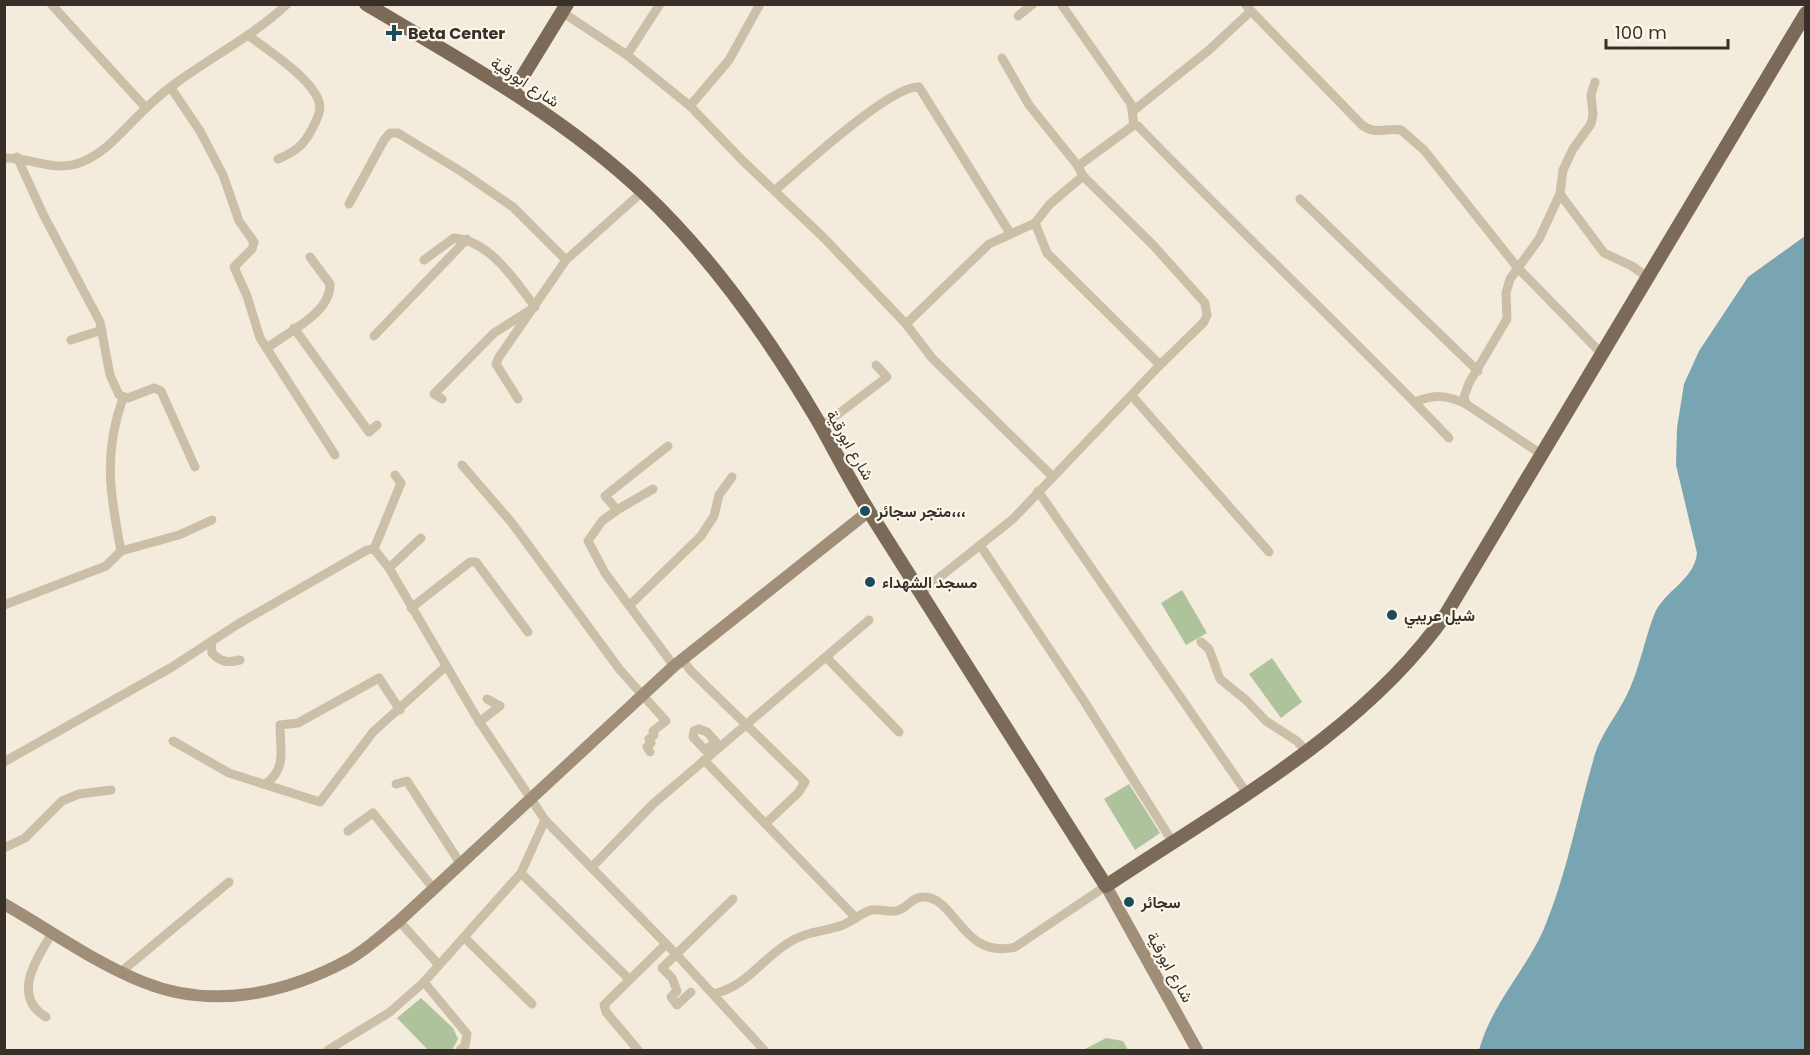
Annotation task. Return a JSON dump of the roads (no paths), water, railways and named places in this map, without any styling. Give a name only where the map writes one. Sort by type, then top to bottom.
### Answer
[{"type":"main road","name":"شارع ابورقية","points":[[366,4],[513,92],[576,137],[642,192],[697,248],[728,285],[821,427],[869,511],[1106,886],[1197,1050]]},
{"type":"main road","points":[[513,92],[564,8]]},
{"type":"main road","points":[[1106,886],[1306,751],[1376,697],[1428,640],[1446,614],[1806,13]]},
{"type":"main road","points":[[4,904],[122,971],[173,992],[205,998],[268,992],[302,982],[351,959],[399,921],[528,798],[678,662],[869,511]]},
{"type":"street","points":[[51,4],[146,108]]},
{"type":"street","points":[[4,158],[17,157],[48,165],[78,163],[105,149],[146,108],[171,88],[270,20],[287,4]]},
{"type":"street","points":[[627,55],[660,4]]},
{"type":"street","points":[[690,106],[729,60],[760,4]]},
{"type":"street","points":[[1018,16],[1033,4]]},
{"type":"street","points":[[1061,4],[1134,111],[1134,125]]},
{"type":"street","points":[[564,8],[690,106],[906,324],[932,358],[1052,476]]},
{"type":"street","points":[[1134,111],[1209,50],[1248,8],[1362,125],[1370,131],[1380,133],[1401,130],[1424,150],[1517,267],[1601,353]]},
{"type":"street","points":[[248,35],[287,65],[319,101],[320,110],[305,143],[294,152],[278,159]]},
{"type":"street","points":[[921,592],[1013,519],[1052,476],[1133,397],[1145,379],[1204,322],[1207,310],[1153,245],[1083,176],[1078,166],[1029,105],[1002,58]]},
{"type":"street","points":[[1466,404],[1467,389],[1507,320],[1506,293],[1517,267],[1530,256],[1539,239],[1560,194],[1563,170],[1573,149],[1591,124],[1593,115],[1591,95],[1595,82]]},
{"type":"street","points":[[775,190],[845,131],[900,91],[919,87],[1010,234]]},
{"type":"street","points":[[171,88],[200,131],[223,175],[239,221],[254,242],[252,249],[234,267],[247,296],[260,338],[335,455]]},
{"type":"street","points":[[1078,166],[1134,125]]},
{"type":"street","points":[[1134,125],[1138,126],[1212,204],[1449,438]]},
{"type":"street","points":[[349,204],[384,140],[390,133],[398,133],[462,172],[513,207],[566,260]]},
{"type":"street","points":[[17,157],[102,330],[110,375],[119,396],[123,398]]},
{"type":"street","points":[[906,324],[989,244],[1010,234],[1026,230],[1035,223],[1050,204],[1083,176]]},
{"type":"street","points":[[518,399],[496,364],[566,260],[642,192]]},
{"type":"street","points":[[1560,194],[1604,253],[1632,266],[1647,277]]},
{"type":"street","points":[[1300,199],[1478,371]]},
{"type":"street","points":[[1035,223],[1047,253],[1160,365]]},
{"type":"street","points":[[423,260],[454,237],[468,239],[478,244],[516,281],[535,307]]},
{"type":"street","points":[[374,336],[468,239]]},
{"type":"street","points":[[267,348],[323,307],[330,292],[325,275],[310,257]]},
{"type":"street","points":[[442,399],[434,394],[494,333],[535,307]]},
{"type":"street","points":[[294,328],[369,432],[377,425]]},
{"type":"street","points":[[71,340],[102,330]]},
{"type":"street","points":[[821,427],[887,377],[876,364]]},
{"type":"street","points":[[123,398],[154,388],[161,392],[195,467]]},
{"type":"street","points":[[1415,402],[1430,396],[1449,396],[1466,404],[1541,454]]},
{"type":"street","points":[[1133,397],[1269,552]]},
{"type":"street","points":[[121,551],[109,493],[110,446],[123,398]]},
{"type":"street","points":[[617,510],[605,496],[668,446]]},
{"type":"street","points":[[462,465],[512,523],[606,652],[666,721],[653,731],[654,735],[649,739],[651,743],[646,747],[650,752]]},
{"type":"street","points":[[374,549],[401,483],[395,475]]},
{"type":"street","points":[[630,605],[701,536],[714,516],[718,495],[732,477]]},
{"type":"street","points":[[652,489],[602,521],[588,541],[605,573],[630,605],[655,644],[691,671],[805,782],[798,793],[765,824]]},
{"type":"street","points":[[1038,491],[1246,792]]},
{"type":"street","points":[[4,605],[106,566],[121,551],[178,535],[212,520]]},
{"type":"street","points":[[389,568],[421,538]]},
{"type":"street","points":[[980,545],[1084,701],[1172,842]]},
{"type":"street","points":[[374,549],[389,568],[479,722],[528,798],[545,820],[676,954],[764,1050]]},
{"type":"street","points":[[4,762],[172,667],[367,550],[374,549]]},
{"type":"street","points":[[411,608],[470,562],[476,562],[528,632]]},
{"type":"street","points":[[592,867],[652,804],[704,760],[717,745],[747,725],[869,620]]},
{"type":"street","points":[[211,642],[212,653],[218,659],[228,663],[240,660]]},
{"type":"street","points":[[1201,642],[1209,649],[1220,679],[1246,699],[1266,721],[1297,741],[1306,751]]},
{"type":"street","points":[[826,657],[899,732]]},
{"type":"street","points":[[173,741],[229,773],[320,802],[373,732],[445,667]]},
{"type":"street","points":[[266,784],[277,775],[280,768],[280,725],[298,723],[379,678],[400,710]]},
{"type":"street","points":[[479,722],[500,706],[487,699]]},
{"type":"street","points":[[704,760],[856,918]]},
{"type":"street","points":[[396,784],[407,781],[460,863]]},
{"type":"street","points":[[4,848],[25,838],[62,801],[79,794],[111,790]]},
{"type":"street","points":[[348,831],[373,813],[433,888]]},
{"type":"street","points":[[328,1050],[390,1012],[424,982],[521,873],[545,820]]},
{"type":"street","points":[[521,873],[629,979]]},
{"type":"street","points":[[122,971],[229,882]]},
{"type":"street","points":[[713,994],[735,987],[787,944],[809,931],[844,924],[872,910],[901,909],[913,899],[924,897],[938,900],[958,925],[985,947],[999,951],[1015,948],[1106,886]]},
{"type":"street","points":[[691,992],[677,1005],[671,997],[677,991],[672,978],[662,968],[733,899]]},
{"type":"street","points":[[399,921],[438,964]]},
{"type":"street","points":[[46,1017],[33,1005],[28,977],[53,932]]},
{"type":"street","points":[[464,937],[532,1004]]},
{"type":"street","points":[[638,1050],[606,1012],[604,1005],[666,944]]},
{"type":"street","points":[[424,982],[431,994],[467,1034],[465,1046],[460,1050]]},
{"type":"water","points":[[1805,236],[1805,1050],[1479,1050],[1491,1019],[1543,931],[1565,868],[1596,751],[1630,688],[1654,615],[1695,563],[1697,553],[1676,465],[1677,428],[1684,384],[1699,351],[1748,277]]},
{"type":"place","name":"Beta Center","points":[[394,33]]},
{"type":"place","name":"متجر سجائر،،،","points":[[865,511]]},
{"type":"place","name":"مسجد الشهداء","points":[[870,582]]},
{"type":"place","name":"شيل عريبي","points":[[1392,615]]},
{"type":"place","name":"سجائر","points":[[1129,902]]}]
